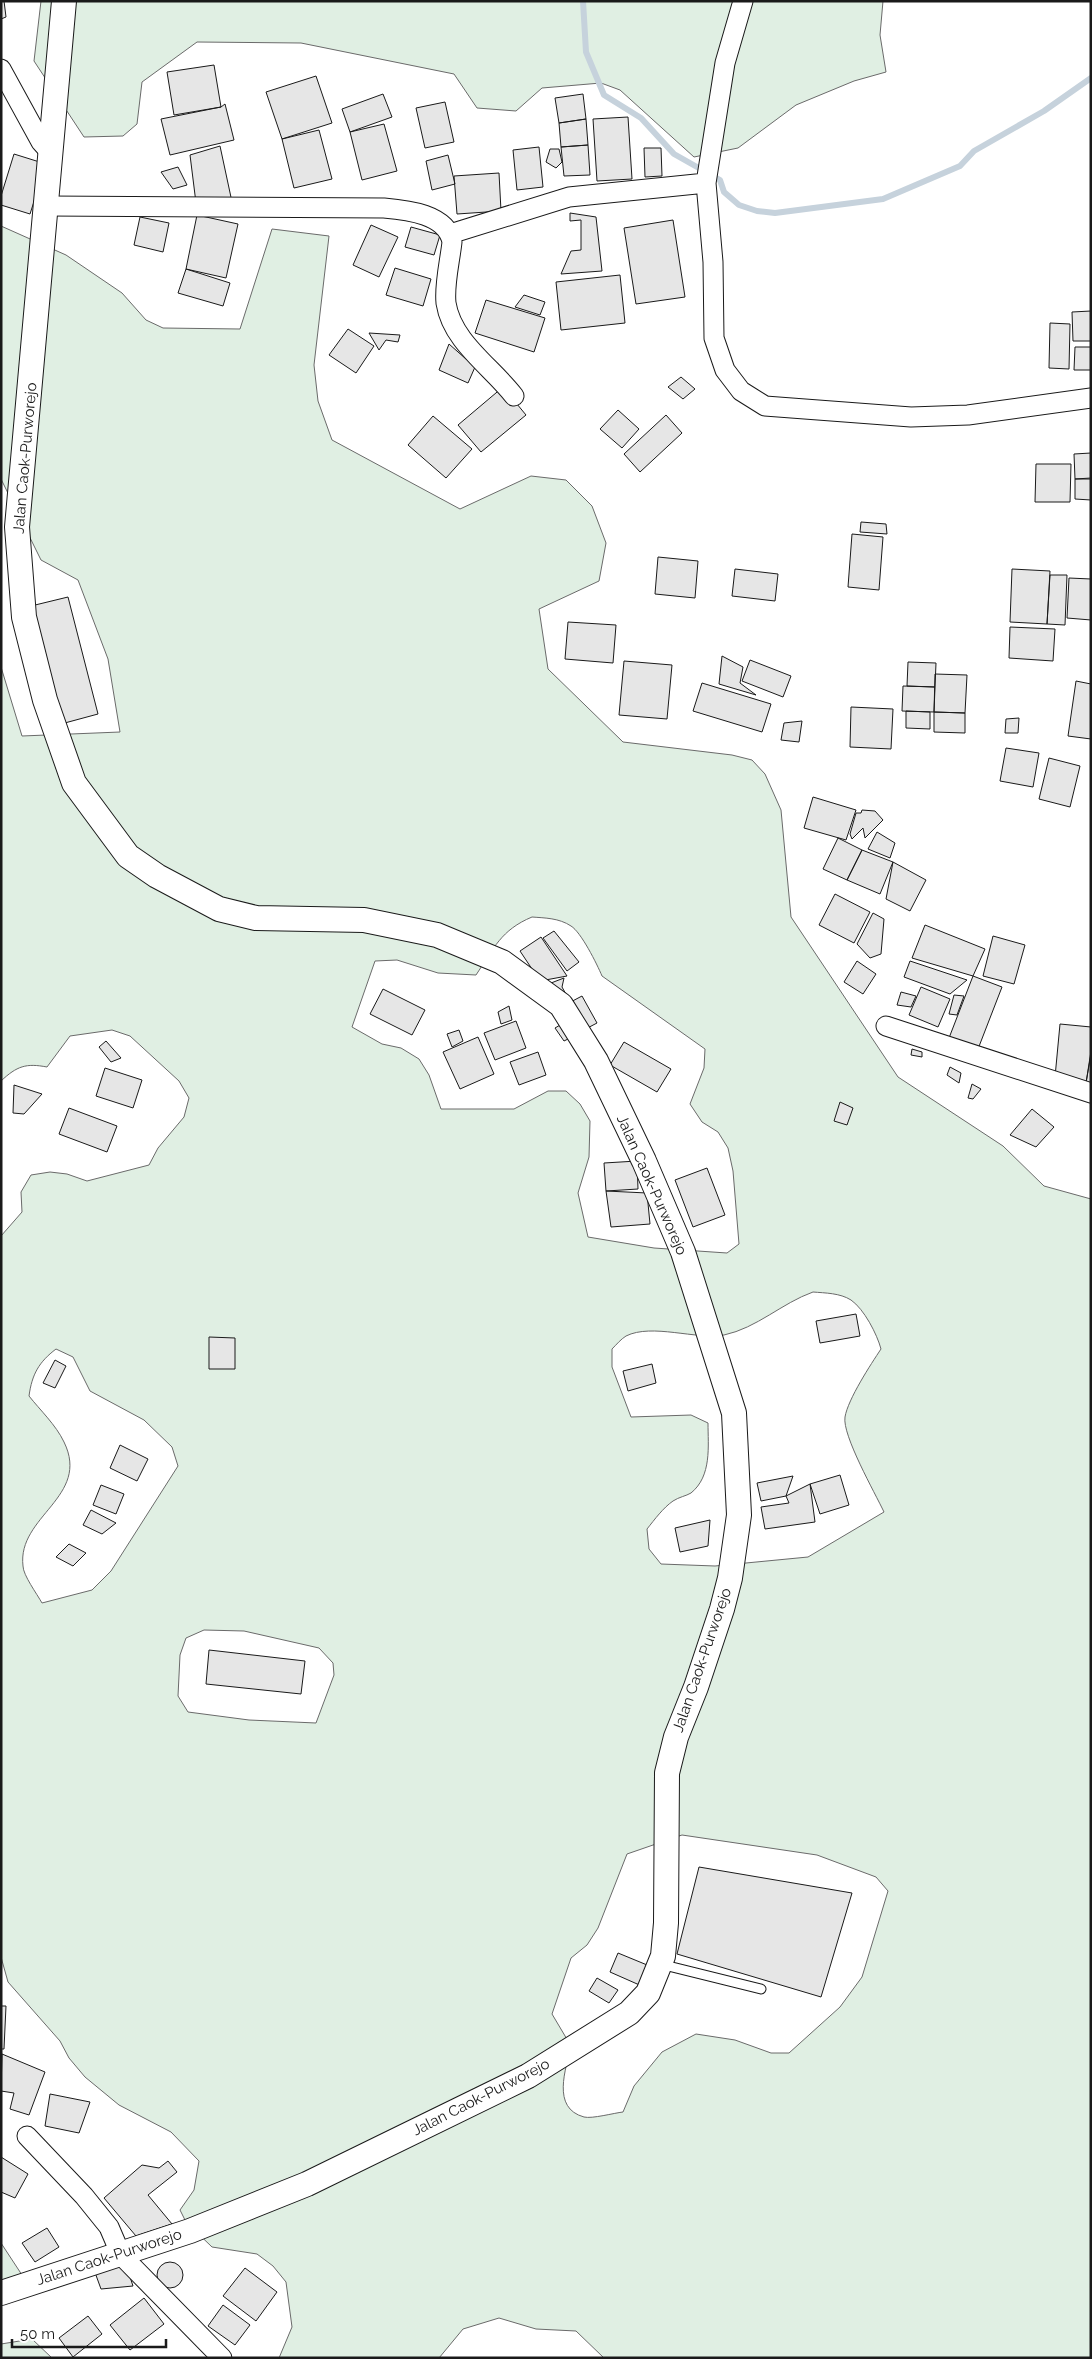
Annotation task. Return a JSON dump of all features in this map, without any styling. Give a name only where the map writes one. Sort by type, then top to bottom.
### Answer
[{"type":"street","name":"Jalan Caok-Purworejo","points":[[1,2293],[25,2283],[121,2255],[190,2231],[307,2184],[528,2076],[629,2013],[648,1993],[663,1956],[666,1923],[667,1773],[676,1737],[696,1687],[722,1609],[730,1578],[739,1515],[734,1414],[683,1252],[644,1161],[596,1061],[561,1005],[502,962],[437,935],[364,920],[256,918],[219,909],[157,876],[128,856],[74,783],[45,700],[24,617],[17,527],[64,1]]},
{"type":"street","points":[[744,1],[725,63],[708,173],[714,338],[725,370],[741,391],[765,406],[911,417],[968,415],[1091,398]]},
{"type":"street","points":[[1,69],[41,142],[50,152]]},
{"type":"street","points":[[450,234],[569,197],[708,173]]},
{"type":"street","points":[[47,206],[384,208],[415,211],[446,228],[450,234],[452,242],[446,304],[451,320],[461,338],[514,396]]},
{"type":"street","points":[[886,1026],[1091,1092]]},
{"type":"street","points":[[27,2136],[84,2196],[109,2227],[121,2255],[222,2358]]},
{"type":"lane","points":[[660,1964],[761,1989]]},
{"type":"green space","points":[[41,1],[883,1],[880,35],[886,72],[854,81],[796,105],[738,148],[694,157],[620,90],[601,83],[542,88],[516,111],[477,108],[454,74],[301,43],[197,42],[142,82],[137,124],[123,136],[84,137],[34,61]]},
{"type":"green space","points":[[1,226],[66,255],[122,293],[146,320],[163,328],[240,329],[272,229],[329,236],[314,365],[318,401],[332,440],[460,509],[531,476],[566,480],[592,506],[606,543],[599,581],[539,609],[548,669],[623,742],[732,755],[752,760],[765,774],[781,810],[791,917],[898,1077],[1003,1146],[1044,1186],[1091,1199],[1091,2358],[604,2358],[576,2331],[536,2329],[499,2318],[463,2329],[439,2358],[279,2358],[292,2327],[286,2282],[273,2266],[257,2254],[212,2247],[186,2222],[180,2210],[194,2190],[199,2161],[171,2132],[119,2105],[85,2077],[69,2058],[60,2041],[8,1982],[1,1957],[1,1236],[22,1212],[21,1192],[31,1175],[50,1172],[67,1174],[87,1181],[149,1165],[158,1148],[184,1117],[189,1098],[179,1081],[130,1036],[112,1030],[70,1036],[47,1067],[33,1065],[22,1067],[1,1081],[1,667],[22,736],[120,732],[108,659],[78,580],[41,560],[1,479]],"holes":[[[532,917],[557,920],[571,926],[584,941],[602,976],[705,1049],[704,1068],[690,1104],[702,1122],[718,1132],[728,1148],[733,1171],[739,1244],[727,1253],[654,1248],[588,1237],[578,1193],[589,1157],[590,1121],[580,1104],[566,1091],[548,1091],[514,1109],[441,1109],[429,1075],[419,1059],[401,1048],[382,1044],[352,1027],[375,961],[397,960],[438,973],[476,975],[493,948],[505,934],[521,922]],[[813,1292],[837,1295],[851,1300],[865,1316],[879,1343],[881,1349],[855,1392],[847,1410],[845,1425],[854,1450],[884,1512],[808,1557],[715,1566],[661,1564],[649,1549],[647,1529],[666,1507],[675,1500],[691,1493],[703,1478],[708,1451],[708,1423],[691,1415],[631,1417],[612,1367],[612,1349],[624,1337],[637,1332],[661,1331],[713,1336],[736,1332]],[[56,1349],[73,1357],[90,1391],[144,1420],[172,1447],[178,1466],[111,1571],[92,1590],[42,1603],[24,1570],[24,1549],[40,1519],[61,1492],[68,1478],[70,1461],[61,1436],[29,1396],[34,1375]],[[204,1630],[244,1631],[319,1648],[333,1663],[334,1675],[316,1723],[249,1720],[188,1712],[178,1696],[180,1655],[186,1638]],[[682,1835],[817,1855],[876,1877],[888,1891],[862,1977],[840,2007],[789,2053],[771,2053],[735,2040],[696,2034],[662,2052],[634,2086],[623,2112],[597,2117],[584,2117],[574,2112],[567,2105],[564,2097],[564,2076],[571,2046],[552,2014],[571,1958],[587,1945],[598,1928],[627,1854]]]},
{"type":"green space","points":[[1,2243],[22,2275],[1,2283]]},
{"type":"green space","points":[[32,2339],[52,2358],[1,2358],[1,2344]]},
{"type":"building","points":[[1,1],[4,1],[6,17],[1,19]]},
{"type":"building","points":[[214,65],[221,107],[174,115],[167,72]]},
{"type":"building","points":[[316,76],[332,123],[282,139],[266,92]]},
{"type":"building","points":[[383,94],[392,117],[350,132],[342,109]]},
{"type":"building","points":[[583,94],[586,119],[559,123],[555,98]]},
{"type":"building","points":[[445,102],[454,142],[425,148],[416,108]]},
{"type":"building","points":[[225,104],[234,140],[170,155],[161,119],[221,107]]},
{"type":"building","points":[[628,117],[632,179],[597,181],[593,119]]},
{"type":"building","points":[[586,119],[588,145],[561,147],[559,123]]},
{"type":"building","points":[[384,124],[397,171],[362,180],[350,132]]},
{"type":"building","points":[[319,130],[332,179],[294,188],[282,139]]},
{"type":"building","points":[[588,145],[590,175],[564,176],[561,147]]},
{"type":"building","points":[[220,146],[232,202],[196,203],[190,155]]},
{"type":"building","points":[[539,147],[543,187],[517,190],[513,150]]},
{"type":"building","points":[[644,148],[661,148],[662,176],[645,177]]},
{"type":"building","points":[[550,149],[559,149],[562,162],[556,168],[546,162]]},
{"type":"building","points":[[14,154],[46,164],[30,214],[1,205],[1,196]]},
{"type":"building","points":[[448,155],[455,184],[432,190],[426,161]]},
{"type":"building","points":[[178,167],[187,185],[173,189],[161,172]]},
{"type":"building","points":[[499,173],[501,211],[457,214],[454,176]]},
{"type":"building","points":[[570,213],[596,217],[602,271],[561,274],[571,251],[581,250],[581,220],[570,221]]},
{"type":"building","points":[[197,215],[238,224],[226,278],[186,269]]},
{"type":"building","points":[[140,217],[169,223],[163,252],[134,245]]},
{"type":"building","points":[[673,220],[685,297],[636,304],[624,228]]},
{"type":"building","points":[[371,225],[398,237],[379,277],[353,265]]},
{"type":"building","points":[[411,227],[440,235],[434,255],[405,247]]},
{"type":"building","points":[[395,268],[431,279],[423,306],[386,295]]},
{"type":"building","points":[[186,269],[230,283],[223,306],[178,293]]},
{"type":"building","points":[[620,275],[625,323],[561,330],[556,282]]},
{"type":"building","points":[[524,295],[545,302],[540,315],[515,307]]},
{"type":"building","points":[[486,300],[545,318],[534,352],[475,333]]},
{"type":"building","points":[[1091,311],[1091,341],[1073,341],[1072,312]]},
{"type":"building","points":[[1050,323],[1070,324],[1069,369],[1049,368]]},
{"type":"building","points":[[348,329],[374,346],[356,373],[329,355]]},
{"type":"building","points":[[369,333],[400,335],[398,342],[386,340],[379,350]]},
{"type":"building","points":[[449,344],[475,367],[468,383],[439,370]]},
{"type":"building","points":[[1075,347],[1091,347],[1091,370],[1074,370]]},
{"type":"building","points":[[681,377],[695,389],[683,399],[668,387]]},
{"type":"building","points":[[503,387],[526,415],[481,452],[458,425]]},
{"type":"building","points":[[618,410],[639,429],[622,448],[600,429]]},
{"type":"building","points":[[666,415],[682,433],[640,472],[624,454]]},
{"type":"building","points":[[433,416],[472,449],[446,478],[408,445]]},
{"type":"building","points":[[1091,453],[1091,478],[1075,479],[1074,454]]},
{"type":"building","points":[[1036,464],[1071,464],[1070,502],[1035,502]]},
{"type":"building","points":[[1075,479],[1091,479],[1091,500],[1075,499]]},
{"type":"building","points":[[861,522],[886,524],[887,534],[860,532]]},
{"type":"building","points":[[852,534],[883,537],[879,590],[848,587]]},
{"type":"building","points":[[658,557],[698,561],[695,598],[655,594]]},
{"type":"building","points":[[735,569],[778,574],[775,601],[732,596]]},
{"type":"building","points":[[1012,569],[1050,571],[1047,624],[1010,622]]},
{"type":"building","points":[[1050,575],[1067,575],[1065,625],[1047,624]]},
{"type":"building","points":[[1069,578],[1091,579],[1091,620],[1067,618]]},
{"type":"building","points":[[68,597],[98,714],[61,724],[31,606]]},
{"type":"building","points":[[568,622],[616,625],[613,663],[565,659]]},
{"type":"building","points":[[1010,627],[1055,629],[1053,661],[1009,658]]},
{"type":"building","points":[[722,656],[743,667],[740,683],[756,695],[719,684]]},
{"type":"building","points":[[750,660],[791,676],[783,697],[742,681]]},
{"type":"building","points":[[624,661],[672,665],[667,719],[619,715]]},
{"type":"building","points":[[908,662],[936,663],[935,687],[907,686]]},
{"type":"building","points":[[935,674],[967,675],[965,713],[934,712]]},
{"type":"building","points":[[1076,681],[1091,684],[1091,739],[1068,736]]},
{"type":"building","points":[[702,683],[771,704],[762,732],[693,711]]},
{"type":"building","points":[[903,686],[935,687],[934,712],[902,711]]},
{"type":"building","points":[[851,707],[893,709],[891,749],[850,747]]},
{"type":"building","points":[[906,711],[930,712],[930,729],[906,728]]},
{"type":"building","points":[[934,712],[965,713],[965,733],[934,732]]},
{"type":"building","points":[[1019,718],[1018,733],[1005,733],[1006,719]]},
{"type":"building","points":[[802,721],[799,742],[781,740],[784,723]]},
{"type":"building","points":[[1006,748],[1039,753],[1033,787],[1000,781]]},
{"type":"building","points":[[1049,758],[1080,766],[1070,807],[1039,799]]},
{"type":"building","points":[[813,797],[856,810],[846,840],[804,828]]},
{"type":"building","points":[[862,810],[875,811],[883,820],[865,838],[863,828],[852,839],[850,834],[856,813],[861,813]]},
{"type":"building","points":[[877,832],[895,843],[890,858],[868,849]]},
{"type":"building","points":[[838,838],[862,850],[847,880],[823,869]]},
{"type":"building","points":[[862,850],[893,862],[880,894],[847,880]]},
{"type":"building","points":[[893,862],[926,880],[910,911],[886,899]]},
{"type":"building","points":[[835,894],[870,912],[854,943],[819,925]]},
{"type":"building","points":[[873,913],[884,919],[881,954],[870,958],[857,944]]},
{"type":"building","points":[[925,925],[985,949],[973,976],[912,958]]},
{"type":"building","points":[[554,931],[579,962],[567,971],[543,938]]},
{"type":"building","points":[[993,936],[1025,945],[1014,984],[983,976]]},
{"type":"building","points":[[541,937],[567,976],[540,981],[520,951]]},
{"type":"building","points":[[857,961],[876,974],[863,994],[844,982]]},
{"type":"building","points":[[910,961],[967,980],[950,994],[904,977]]},
{"type":"building","points":[[973,976],[1002,987],[978,1049],[949,1038]]},
{"type":"building","points":[[564,978],[562,987],[567,996],[551,983]]},
{"type":"building","points":[[921,987],[950,999],[938,1027],[909,1015]]},
{"type":"building","points":[[383,989],[425,1010],[412,1035],[370,1014]]},
{"type":"building","points":[[901,992],[916,996],[911,1007],[897,1005]]},
{"type":"building","points":[[954,995],[964,996],[957,1015],[949,1014]]},
{"type":"building","points":[[582,996],[597,1023],[578,1033],[563,1006]]},
{"type":"building","points":[[509,1006],[512,1020],[501,1024],[498,1012]]},
{"type":"building","points":[[516,1021],[526,1048],[495,1060],[484,1033]]},
{"type":"building","points":[[567,1021],[574,1036],[564,1041],[555,1028]]},
{"type":"building","points":[[1060,1024],[1091,1027],[1091,1051],[1086,1083],[1055,1077]]},
{"type":"building","points":[[459,1030],[463,1041],[452,1047],[447,1034]]},
{"type":"building","points":[[478,1037],[494,1074],[460,1089],[443,1052]]},
{"type":"building","points":[[106,1041],[121,1058],[111,1062],[99,1047]]},
{"type":"building","points":[[624,1042],[671,1069],[657,1092],[610,1065]]},
{"type":"building","points":[[912,1049],[922,1052],[922,1057],[911,1055]]},
{"type":"building","points":[[538,1052],[546,1075],[519,1085],[510,1062]]},
{"type":"building","points":[[1091,1054],[1091,1084],[1086,1083]]},
{"type":"building","points":[[950,1067],[961,1073],[959,1083],[947,1075]]},
{"type":"building","points":[[105,1068],[142,1080],[133,1108],[96,1096]]},
{"type":"building","points":[[972,1084],[981,1089],[973,1099],[968,1098]]},
{"type":"building","points":[[14,1085],[42,1094],[24,1114],[13,1113]]},
{"type":"building","points":[[840,1102],[853,1108],[847,1125],[834,1121]]},
{"type":"building","points":[[69,1108],[117,1126],[107,1152],[59,1134]]},
{"type":"building","points":[[1032,1109],[1054,1127],[1036,1147],[1010,1135]]},
{"type":"building","points":[[637,1161],[638,1189],[606,1191],[604,1163]]},
{"type":"building","points":[[707,1168],[725,1215],[693,1227],[675,1180]]},
{"type":"building","points":[[606,1191],[647,1193],[650,1224],[611,1227]]},
{"type":"building","points":[[856,1314],[860,1336],[820,1343],[816,1321]]},
{"type":"building","points":[[209,1337],[235,1338],[235,1369],[209,1369]]},
{"type":"building","points":[[55,1360],[66,1366],[55,1388],[43,1383]]},
{"type":"building","points":[[652,1364],[656,1383],[628,1391],[623,1371]]},
{"type":"building","points":[[120,1445],[148,1459],[137,1481],[110,1468]]},
{"type":"building","points":[[840,1475],[849,1505],[820,1514],[810,1484]]},
{"type":"building","points":[[793,1476],[786,1496],[761,1501],[757,1483]]},
{"type":"building","points":[[810,1484],[815,1522],[765,1529],[761,1507],[789,1503],[786,1496]]},
{"type":"building","points":[[101,1485],[124,1494],[116,1514],[93,1505]]},
{"type":"building","points":[[91,1510],[116,1523],[102,1534],[83,1525]]},
{"type":"building","points":[[710,1520],[708,1546],[680,1552],[675,1528]]},
{"type":"building","points":[[69,1544],[86,1553],[73,1566],[56,1557]]},
{"type":"building","points":[[209,1650],[305,1661],[301,1694],[206,1684]]},
{"type":"building","points":[[699,1867],[852,1893],[821,1997],[677,1954]]},
{"type":"building","points":[[618,1953],[652,1967],[644,1987],[610,1972]]},
{"type":"building","points":[[597,1978],[618,1990],[609,2003],[589,1991]]},
{"type":"building","points":[[1,2006],[6,2006],[4,2049],[1,2049]]},
{"type":"building","points":[[2,2054],[45,2072],[29,2115],[10,2109],[14,2093],[1,2091]]},
{"type":"building","points":[[50,2094],[90,2102],[79,2133],[45,2126]]},
{"type":"building","points":[[1,2157],[28,2174],[15,2198],[1,2192]]},
{"type":"building","points":[[168,2161],[177,2172],[148,2195],[172,2224],[136,2236],[104,2198],[142,2165],[159,2168]]},
{"type":"building","points":[[47,2228],[59,2247],[35,2262],[22,2243]]},
{"type":"building","points":[[170,2262],[179,2266],[183,2275],[179,2284],[170,2288],[161,2284],[157,2275],[161,2266]]},
{"type":"building","points":[[126,2265],[133,2286],[101,2289],[93,2267]]},
{"type":"building","points":[[245,2268],[277,2292],[256,2321],[223,2296]]},
{"type":"building","points":[[144,2298],[164,2324],[130,2350],[110,2325]]},
{"type":"building","points":[[223,2305],[250,2325],[235,2345],[208,2326]]},
{"type":"building","points":[[88,2316],[102,2334],[73,2357],[59,2338]]},
{"type":"waterway","points":[[583,1],[586,52],[604,95],[641,118],[674,154],[720,180],[724,192],[739,205],[757,211],[775,213],[883,199],[960,166],[974,151],[1044,111],[1091,78]]}]
